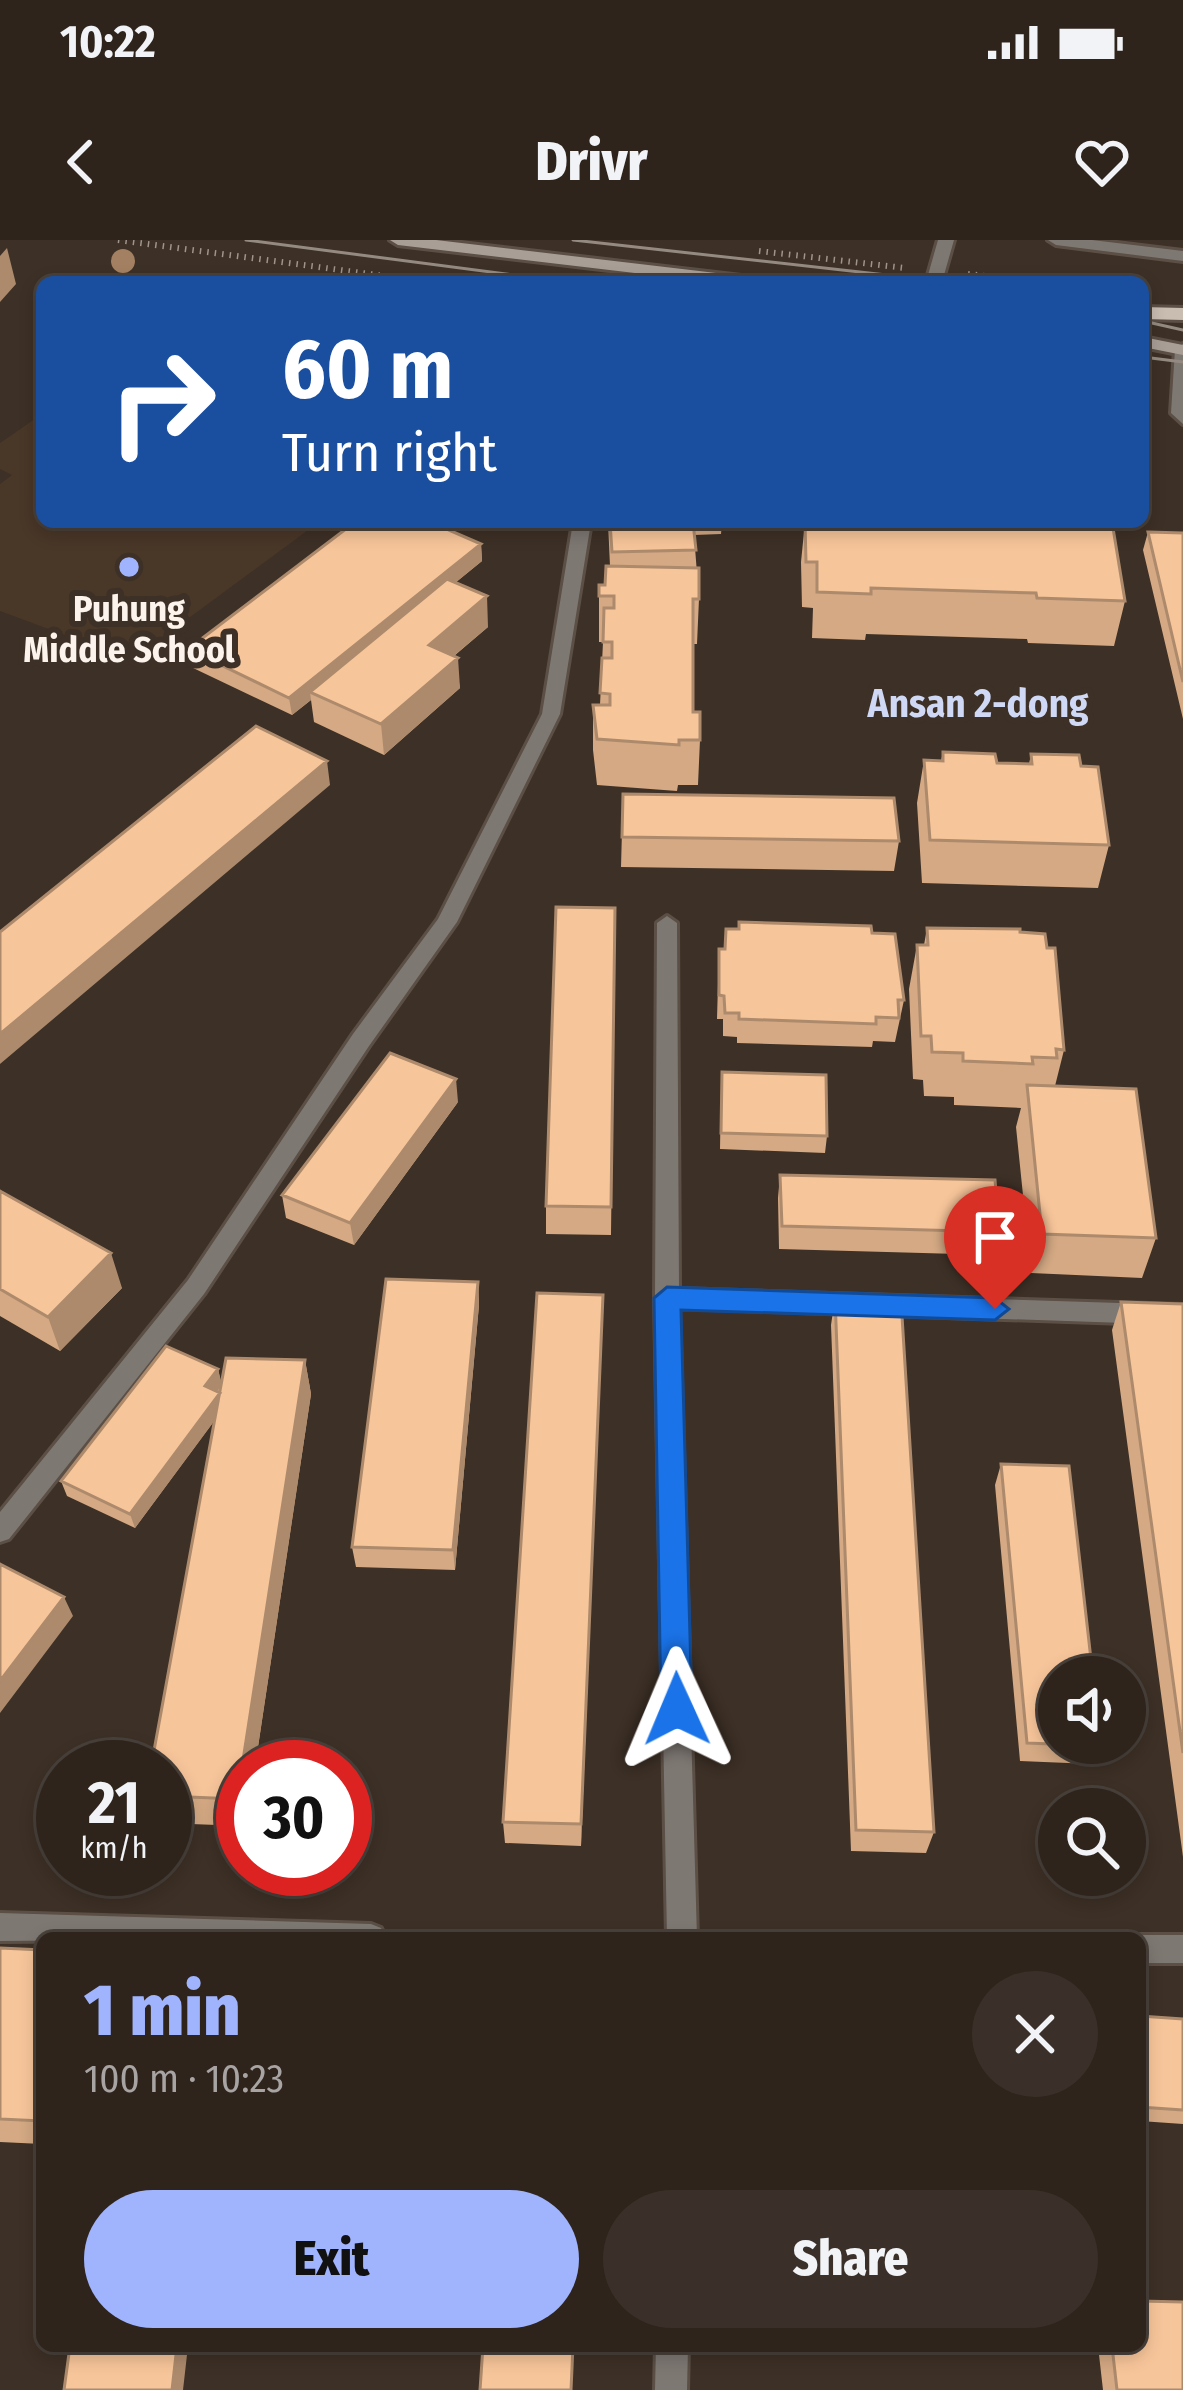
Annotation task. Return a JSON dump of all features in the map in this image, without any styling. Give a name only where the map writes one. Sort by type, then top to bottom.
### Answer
[{"type":"main road","points":[[398,240],[477,244],[707,276]]},
{"type":"main road","points":[[1149,313],[1183,314]]},
{"type":"main road","points":[[1149,343],[1183,350]]},
{"type":"street","points":[[935,276],[946,240]]},
{"type":"street","points":[[1056,240],[1183,256]]},
{"type":"street","points":[[1183,350],[1183,419]]},
{"type":"street","points":[[0,1531],[196,1287],[361,1040],[447,922],[551,714],[581,528]]},
{"type":"street","points":[[667,923],[667,1298],[682,1932]]},
{"type":"street","points":[[667,1298],[1183,1315]]},
{"type":"street","points":[[0,1928],[148,1932]]},
{"type":"street","points":[[1146,1949],[1183,1949]]},
{"type":"street","points":[[671,2390],[672,2352]]},
{"type":"path","points":[[118,240],[385,276]]},
{"type":"path","points":[[748,250],[935,276]]},
{"type":"shaded area","name":"Puhung Middle School","points":[[36,418],[36,528],[311,528],[132,660],[0,611],[0,484],[12,475],[0,469],[0,443]]},
{"type":"building","points":[[347,528],[444,528],[481,544],[289,698],[188,649]]},
{"type":"building","points":[[610,528],[694,528],[696,550],[612,552]]},
{"type":"building","points":[[805,528],[1113,528],[1125,601],[871,588],[871,594],[817,592],[817,562],[806,562]]},
{"type":"building","points":[[1148,532],[1183,533],[1183,682]]},
{"type":"building","points":[[606,566],[699,568],[699,599],[693,599],[693,712],[700,712],[700,740],[679,740],[679,745],[597,739],[593,705],[610,705],[610,694],[600,693],[602,658],[612,658],[612,642],[603,642],[604,608],[614,608],[614,596],[599,596]]},
{"type":"building","points":[[447,579],[487,596],[429,645],[458,658],[381,724],[310,692]]},
{"type":"building","points":[[256,726],[327,761],[0,1034],[0,932]]},
{"type":"building","points":[[943,752],[995,754],[997,763],[1032,764],[1031,754],[1079,755],[1081,766],[1098,767],[1109,845],[930,840],[924,760],[943,761]]},
{"type":"building","points":[[623,794],[894,798],[899,841],[622,837]]},
{"type":"building","points":[[556,907],[615,908],[611,1207],[546,1206]]},
{"type":"building","points":[[739,922],[871,926],[872,933],[895,934],[904,1000],[898,1000],[899,1018],[876,1017],[876,1024],[739,1019],[739,1013],[725,1013],[724,996],[719,995],[719,949],[725,949],[726,929],[739,929]]},
{"type":"building","points":[[927,928],[1020,929],[1045,934],[1047,948],[1055,948],[1064,1050],[1056,1049],[1057,1058],[1032,1057],[1033,1064],[963,1061],[963,1053],[932,1052],[931,1036],[921,1036],[917,945],[928,945]]},
{"type":"building","points":[[390,1053],[456,1079],[350,1223],[282,1195]]},
{"type":"building","points":[[722,1072],[826,1075],[827,1136],[721,1133]]},
{"type":"building","points":[[1027,1085],[1136,1089],[1156,1238],[1042,1234]]},
{"type":"building","points":[[780,1175],[995,1180],[1000,1232],[782,1226]]},
{"type":"building","points":[[0,1191],[111,1253],[48,1317],[0,1289]]},
{"type":"building","points":[[386,1279],[478,1282],[453,1550],[352,1547]]},
{"type":"building","points":[[537,1293],[603,1295],[581,1824],[503,1822]]},
{"type":"building","points":[[835,1298],[901,1300],[934,1832],[856,1830]]},
{"type":"building","points":[[1121,1302],[1183,1304],[1183,1753]]},
{"type":"building","points":[[166,1346],[218,1369],[205,1386],[220,1393],[130,1514],[61,1481]]},
{"type":"building","points":[[226,1358],[305,1360],[246,1740],[216,1740],[216,1798],[192,1797],[192,1740],[156,1740]]},
{"type":"building","points":[[1001,1464],[1069,1466],[1091,1656],[1038,1656],[1038,1743],[1027,1743]]},
{"type":"building","points":[[0,1564],[64,1597],[0,1681]]},
{"type":"building","points":[[0,1948],[36,1950],[36,2121],[0,2119]]},
{"type":"building","points":[[1146,2016],[1183,2019],[1183,2110],[1146,2107]]},
{"type":"building","points":[[1146,2301],[1183,2302],[1183,2390],[1117,2390],[1113,2352],[1146,2352]]},
{"type":"building","points":[[69,2352],[176,2352],[172,2390],[64,2390]]},
{"type":"building","points":[[483,2352],[573,2352],[571,2390],[480,2390]]},
{"type":"tram line","points":[[246,240],[521,276]]},
{"type":"tram line","points":[[573,240],[895,276]]},
{"type":"tram line","points":[[1149,322],[1183,330]]},
{"type":"tram line","points":[[1149,358],[1183,362]]},
{"type":"place","name":"Puhung Middle School","points":[[129,567]]},
{"type":"district","name":"Ansan 2-dong","points":[[978,703]]},
{"type":"route","points":[[677,1709],[667,1298],[995,1309]]}]
